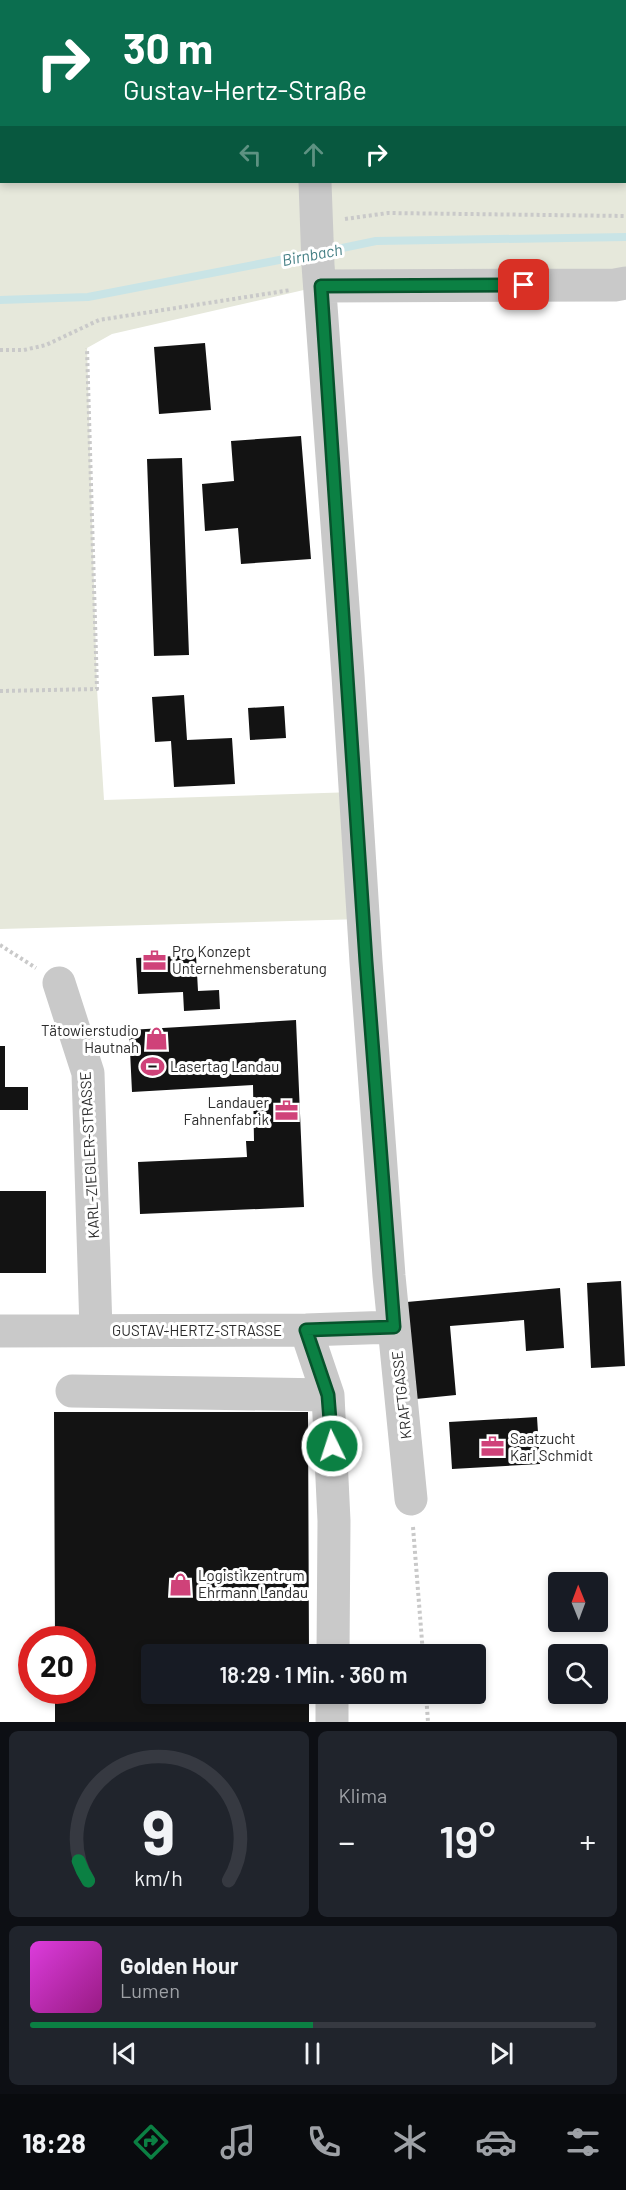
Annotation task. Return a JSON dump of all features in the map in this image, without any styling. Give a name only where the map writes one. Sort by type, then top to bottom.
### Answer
[{"type":"street","name":"KRAFTGASSE","points":[[315,183],[366,962],[394,1327],[411,1499]]},
{"type":"street","points":[[318,255],[615,285],[626,283]]},
{"type":"street","name":"KARL-ZIEGLER-STRASSE","points":[[59,983],[88,1073],[96,1330]]},
{"type":"street","name":"GUSTAV-HERTZ-STRASSE","points":[[0,1331],[306,1330],[394,1327]]},
{"type":"street","points":[[306,1330],[328,1395],[334,1521],[333,1644]]},
{"type":"street","points":[[72,1391],[328,1395]]},
{"type":"street","points":[[332,1704],[332,1722]]},
{"type":"path","points":[[0,350],[24,350],[46,345],[99,320],[318,255],[388,213],[626,216]]},
{"type":"path","points":[[0,691],[97,688],[87,348]]},
{"type":"path","points":[[0,945],[59,983]]},
{"type":"path","points":[[411,1499],[422,1644]]},
{"type":"path","points":[[427,1704],[428,1722]]},
{"type":"shaded area","points":[[0,183],[626,183],[626,283],[321,286],[112,334],[87,348],[97,689],[104,800],[355,792],[363,919],[0,929]]},
{"type":"building","points":[[205,343],[211,410],[159,414],[154,347]]},
{"type":"building","points":[[301,436],[311,559],[241,564],[238,528],[205,531],[202,484],[234,481],[231,441]]},
{"type":"building","points":[[182,458],[189,655],[154,656],[147,459]]},
{"type":"building","points":[[184,695],[187,740],[232,738],[235,784],[174,787],[171,741],[155,742],[152,697]]},
{"type":"building","points":[[284,706],[286,738],[250,740],[248,708]]},
{"type":"building","points":[[196,955],[198,991],[219,990],[220,1009],[184,1011],[183,992],[138,994],[136,958]]},
{"type":"building","points":[[296,1020],[304,1207],[140,1214],[138,1162],[247,1157],[246,1141],[254,1141],[253,1085],[132,1092],[129,1030]]},
{"type":"building","points":[[0,1046],[5,1046],[5,1087],[28,1087],[28,1110],[0,1110]]},
{"type":"building","points":[[0,1191],[46,1191],[46,1273],[0,1273]]},
{"type":"building","points":[[621,1281],[625,1366],[591,1368],[587,1283]]},
{"type":"building","points":[[560,1288],[564,1348],[526,1351],[524,1320],[450,1326],[456,1395],[416,1399],[407,1302]]},
{"type":"building","points":[[54,1412],[308,1412],[309,1644],[141,1644],[141,1704],[309,1704],[309,1722],[55,1722],[55,1704],[96,1704],[96,1626],[55,1626]]},
{"type":"building","points":[[537,1417],[540,1464],[452,1469],[449,1422]]},
{"type":"waterway","name":"Birnbach","points":[[323,252],[376,241],[626,237]]},
{"type":"waterway","name":"Birnbach","points":[[0,300],[88,297],[310,254]]},
{"type":"place","name":"Pro Konzept Unternehmensberatung","points":[[154,960]]},
{"type":"place","name":"Tätowierstudio Hautnah","points":[[157,1039]]},
{"type":"place","name":"Lasertag Landau","points":[[152,1066]]},
{"type":"place","name":"Landauer Fahnenfabrik","points":[[287,1111]]},
{"type":"place","name":"Saatzucht Karl Schmidt","points":[[492,1447]]},
{"type":"place","name":"Logistikzentrum Ehrmann Landau","points":[[180,1584]]},
{"type":"route","points":[[332,1446],[328,1395],[306,1330],[394,1327],[366,962],[321,286],[524,285]]}]
